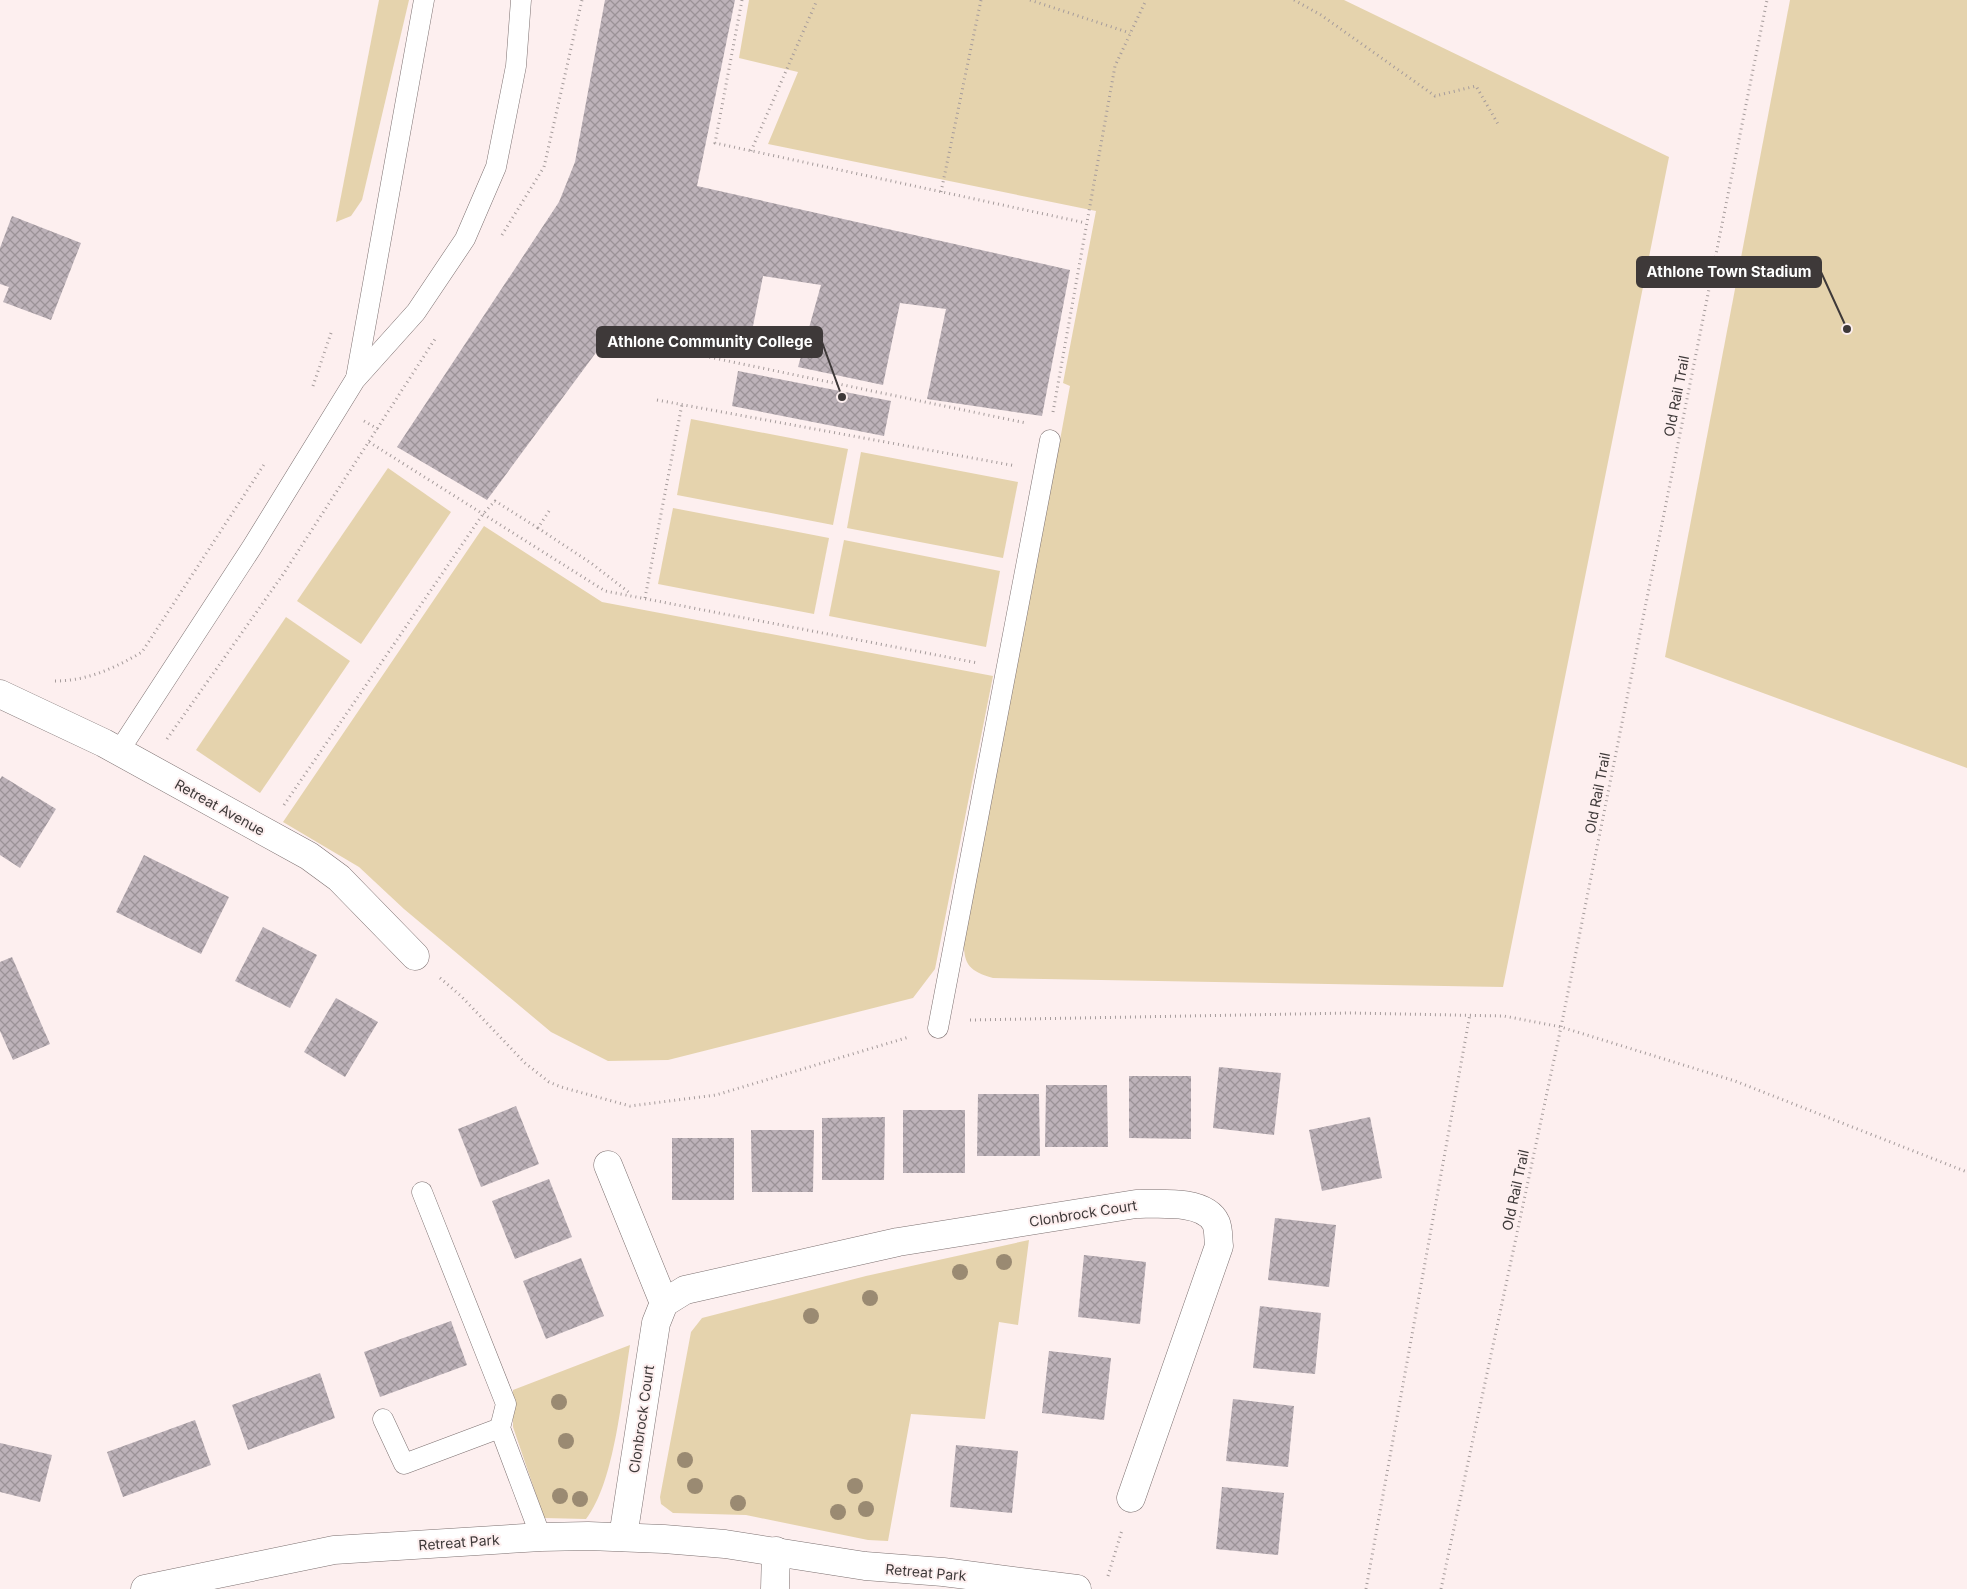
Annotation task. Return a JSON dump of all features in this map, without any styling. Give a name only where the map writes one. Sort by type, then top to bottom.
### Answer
[{"type":"street","name":"Retreat Avenue","points":[[0,694],[119,751],[309,856],[339,878],[416,956]]},
{"type":"street","points":[[608,1166],[664,1303]]},
{"type":"street","name":"Clonbrock Court","points":[[622,1537],[656,1322],[664,1303],[685,1290],[898,1242],[1136,1204],[1173,1204],[1203,1210],[1211,1216],[1216,1224],[1219,1246],[1131,1498]]},
{"type":"street","name":"Retreat Park","points":[[146,1589],[334,1550],[541,1537],[622,1537],[699,1542],[776,1551],[866,1566],[943,1572],[1077,1589]]},
{"type":"street","points":[[775,1589],[776,1551]]},
{"type":"lane","points":[[355,380],[424,0]]},
{"type":"lane","points":[[119,751],[252,547],[355,380],[421,303],[465,239],[496,168],[516,66],[521,0]]},
{"type":"lane","points":[[938,1028],[1008,669],[1050,434]]},
{"type":"lane","points":[[422,1192],[506,1404],[500,1428],[541,1537]]},
{"type":"lane","points":[[383,1419],[404,1464],[500,1428]]},
{"type":"path","points":[[500,238],[544,167],[582,0]]},
{"type":"path","points":[[742,0],[715,143],[1086,223]]},
{"type":"path","points":[[751,151],[817,0]]},
{"type":"path","points":[[941,192],[981,0]]},
{"type":"path","points":[[1030,0],[1130,33]]},
{"type":"path","points":[[680,351],[1050,434],[1056,383],[1115,66],[1146,0]]},
{"type":"path","points":[[1294,0],[1321,15],[1435,96],[1476,86],[1498,124]]},
{"type":"path","name":"Old Rail Trail","points":[[1441,1589],[1561,1027],[1767,0]]},
{"type":"path","points":[[147,766],[284,573],[446,322],[421,303]]},
{"type":"path","points":[[312,389],[332,330]]},
{"type":"path","points":[[657,400],[1044,472]]},
{"type":"path","points":[[645,598],[682,404]]},
{"type":"path","points":[[369,442],[605,591],[1008,669]]},
{"type":"path","points":[[52,681],[70,681],[113,669],[142,652],[266,461]]},
{"type":"path","points":[[282,807],[484,514],[495,501],[591,563],[633,596]]},
{"type":"path","points":[[538,528],[549,511]]},
{"type":"path","points":[[416,956],[461,996],[525,1063],[549,1082],[630,1106],[716,1095],[966,1020],[1350,1013],[1470,1014],[1504,1016],[1561,1027],[1735,1081],[1967,1172]]},
{"type":"path","points":[[1366,1589],[1470,1014]]},
{"type":"path","points":[[1107,1580],[1131,1498]]},
{"type":"shaded area","points":[[379,0],[409,0],[362,200],[351,216],[336,222]]},
{"type":"shaded area","points":[[749,0],[1344,0],[1669,157],[1503,987],[993,978],[978,972],[969,965],[966,960],[964,937],[1070,386],[1063,383],[1096,211],[768,144],[798,72],[739,58]]},
{"type":"shaded area","points":[[1790,0],[1967,0],[1967,768],[1665,657]]},
{"type":"shaded area","points":[[691,419],[848,449],[833,525],[677,495]]},
{"type":"shaded area","points":[[861,452],[1018,482],[1003,558],[847,528]]},
{"type":"shaded area","points":[[388,468],[451,512],[361,644],[297,601]]},
{"type":"shaded area","points":[[673,508],[829,538],[814,614],[658,584]]},
{"type":"shaded area","points":[[484,526],[602,602],[993,676],[935,969],[913,998],[668,1060],[608,1061],[551,1032],[404,909],[359,867],[283,822]]},
{"type":"shaded area","points":[[844,540],[1000,571],[986,647],[829,616]]},
{"type":"shaded area","points":[[286,617],[350,661],[260,793],[196,750]]},
{"type":"shaded area","points":[[1029,1240],[1018,1325],[999,1322],[985,1419],[911,1414],[888,1541],[868,1540],[746,1515],[673,1513],[661,1504],[660,1497],[691,1332],[702,1318],[866,1276]]},
{"type":"shaded area","points":[[630,1345],[611,1460],[596,1503],[586,1519],[544,1518],[513,1427],[513,1390]]},
{"type":"building","points":[[605,0],[735,0],[697,186],[1070,270],[1042,416],[927,399],[946,309],[900,303],[883,385],[798,367],[821,285],[763,276],[747,356],[609,335],[487,500],[397,447],[559,202],[575,162]]},
{"type":"building","points":[[12,216],[81,243],[51,320],[3,302],[9,287],[0,284],[0,248]]},
{"type":"building","points":[[738,371],[891,401],[884,436],[732,406]]},
{"type":"building","points":[[2,776],[56,809],[20,868],[0,855],[0,779]]},
{"type":"building","points":[[144,855],[229,897],[201,954],[116,912]]},
{"type":"building","points":[[263,927],[317,955],[290,1008],[235,981]]},
{"type":"building","points":[[12,957],[50,1044],[13,1060],[0,1031],[0,962]]},
{"type":"building","points":[[336,998],[378,1022],[345,1077],[304,1052]]},
{"type":"building","points":[[1219,1067],[1281,1073],[1274,1135],[1213,1128]]},
{"type":"building","points":[[1129,1076],[1191,1076],[1191,1139],[1129,1138]]},
{"type":"building","points":[[1046,1085],[1107,1085],[1108,1147],[1045,1147]]},
{"type":"building","points":[[978,1094],[1039,1094],[1040,1156],[977,1156]]},
{"type":"building","points":[[516,1106],[539,1164],[481,1187],[458,1129]]},
{"type":"building","points":[[903,1110],[965,1110],[965,1173],[903,1173]]},
{"type":"building","points":[[885,1117],[884,1180],[822,1180],[822,1118]]},
{"type":"building","points":[[1370,1117],[1382,1178],[1322,1191],[1309,1130]]},
{"type":"building","points":[[751,1130],[814,1130],[813,1192],[752,1192]]},
{"type":"building","points":[[672,1138],[734,1138],[734,1200],[672,1200]]},
{"type":"building","points":[[549,1179],[572,1237],[515,1259],[492,1201]]},
{"type":"building","points":[[1275,1218],[1336,1225],[1329,1287],[1268,1280]]},
{"type":"building","points":[[1084,1255],[1146,1262],[1140,1324],[1078,1317]]},
{"type":"building","points":[[581,1258],[604,1316],[546,1339],[523,1281]]},
{"type":"building","points":[[1260,1306],[1321,1313],[1315,1374],[1253,1368]]},
{"type":"building","points":[[451,1321],[467,1365],[380,1397],[364,1352]]},
{"type":"building","points":[[1049,1351],[1111,1358],[1104,1420],[1042,1413]]},
{"type":"building","points":[[320,1373],[335,1418],[248,1450],[232,1405]]},
{"type":"building","points":[[1233,1399],[1294,1406],[1288,1467],[1226,1461]]},
{"type":"building","points":[[195,1420],[211,1465],[123,1497],[107,1452]]},
{"type":"building","points":[[0,1443],[52,1455],[40,1502],[0,1492]]},
{"type":"building","points":[[956,1445],[1018,1451],[1012,1513],[950,1507]]},
{"type":"building","points":[[1222,1487],[1284,1493],[1278,1555],[1216,1549]]},
{"type":"place","name":"Athlone Town Stadium","points":[[1847,329]]},
{"type":"place","name":"Athlone Community College","points":[[842,397]]}]
